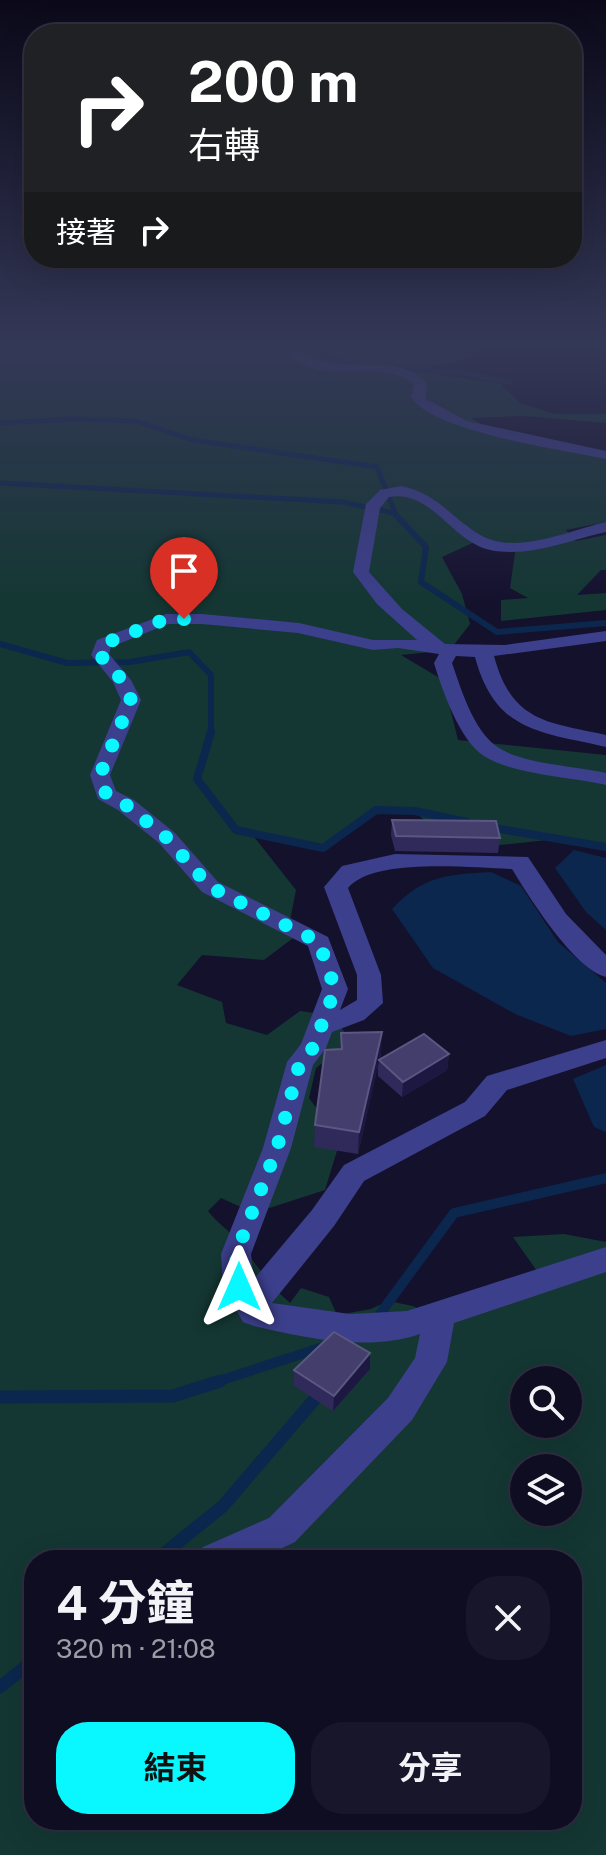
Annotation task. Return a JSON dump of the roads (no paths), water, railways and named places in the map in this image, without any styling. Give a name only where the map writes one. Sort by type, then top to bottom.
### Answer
[{"type":"street","points":[[500,432],[606,455]]},
{"type":"street","points":[[445,649],[427,641],[376,595],[363,578],[362,564],[373,504],[381,494],[397,491],[422,496],[479,540],[501,546],[534,543],[606,527]]},
{"type":"street","points":[[606,636],[483,651],[398,643],[373,645],[299,628],[202,619],[166,619],[103,644],[100,655],[122,680],[131,700],[100,775],[106,794],[126,805],[167,838],[210,887],[319,942],[335,989],[313,1048],[300,1062],[277,1148],[236,1254],[239,1287],[254,1313],[297,1322],[389,1328],[606,1259]]},
{"type":"street","points":[[445,649],[443,663],[451,692],[487,749],[508,759],[606,779]]},
{"type":"street","points":[[483,651],[492,683],[507,708],[544,725],[606,741]]},
{"type":"street","points":[[321,1026],[355,1014],[370,1003],[369,975],[336,887],[350,871],[395,861],[520,862],[543,903],[570,937],[606,969]]},
{"type":"street","points":[[250,1307],[323,1218],[354,1173],[475,1109],[497,1083],[606,1049]]},
{"type":"street","points":[[238,1550],[282,1530],[400,1409],[431,1362],[440,1314]]},
{"type":"water","points":[[574,850],[606,858],[606,930],[586,912],[555,868]]},
{"type":"water","points":[[491,872],[521,886],[558,942],[606,983],[606,1029],[571,1036],[515,1014],[433,968],[392,909],[426,883],[461,874]]},
{"type":"water","points":[[606,1065],[606,1132],[594,1127],[573,1079]]},
{"type":"waterway","points":[[168,432],[193,440],[377,467],[396,515]]},
{"type":"waterway","points":[[0,483],[342,502],[394,513],[426,547],[421,582],[497,632],[606,623]]},
{"type":"waterway","points":[[0,644],[67,663],[130,662],[189,652],[211,675],[211,732]]},
{"type":"waterway","points":[[211,732],[197,779],[236,830],[323,848],[376,810],[415,811],[467,822]]},
{"type":"waterway","points":[[488,827],[606,847]]},
{"type":"waterway","points":[[377,1318],[454,1213],[606,1178]]},
{"type":"waterway","points":[[213,1383],[323,1347]]},
{"type":"waterway","points":[[0,1397],[173,1396],[220,1381]]},
{"type":"waterway","points":[[168,1550],[223,1506],[320,1393]]},
{"type":"waterway","points":[[0,1687],[24,1668]]}]
